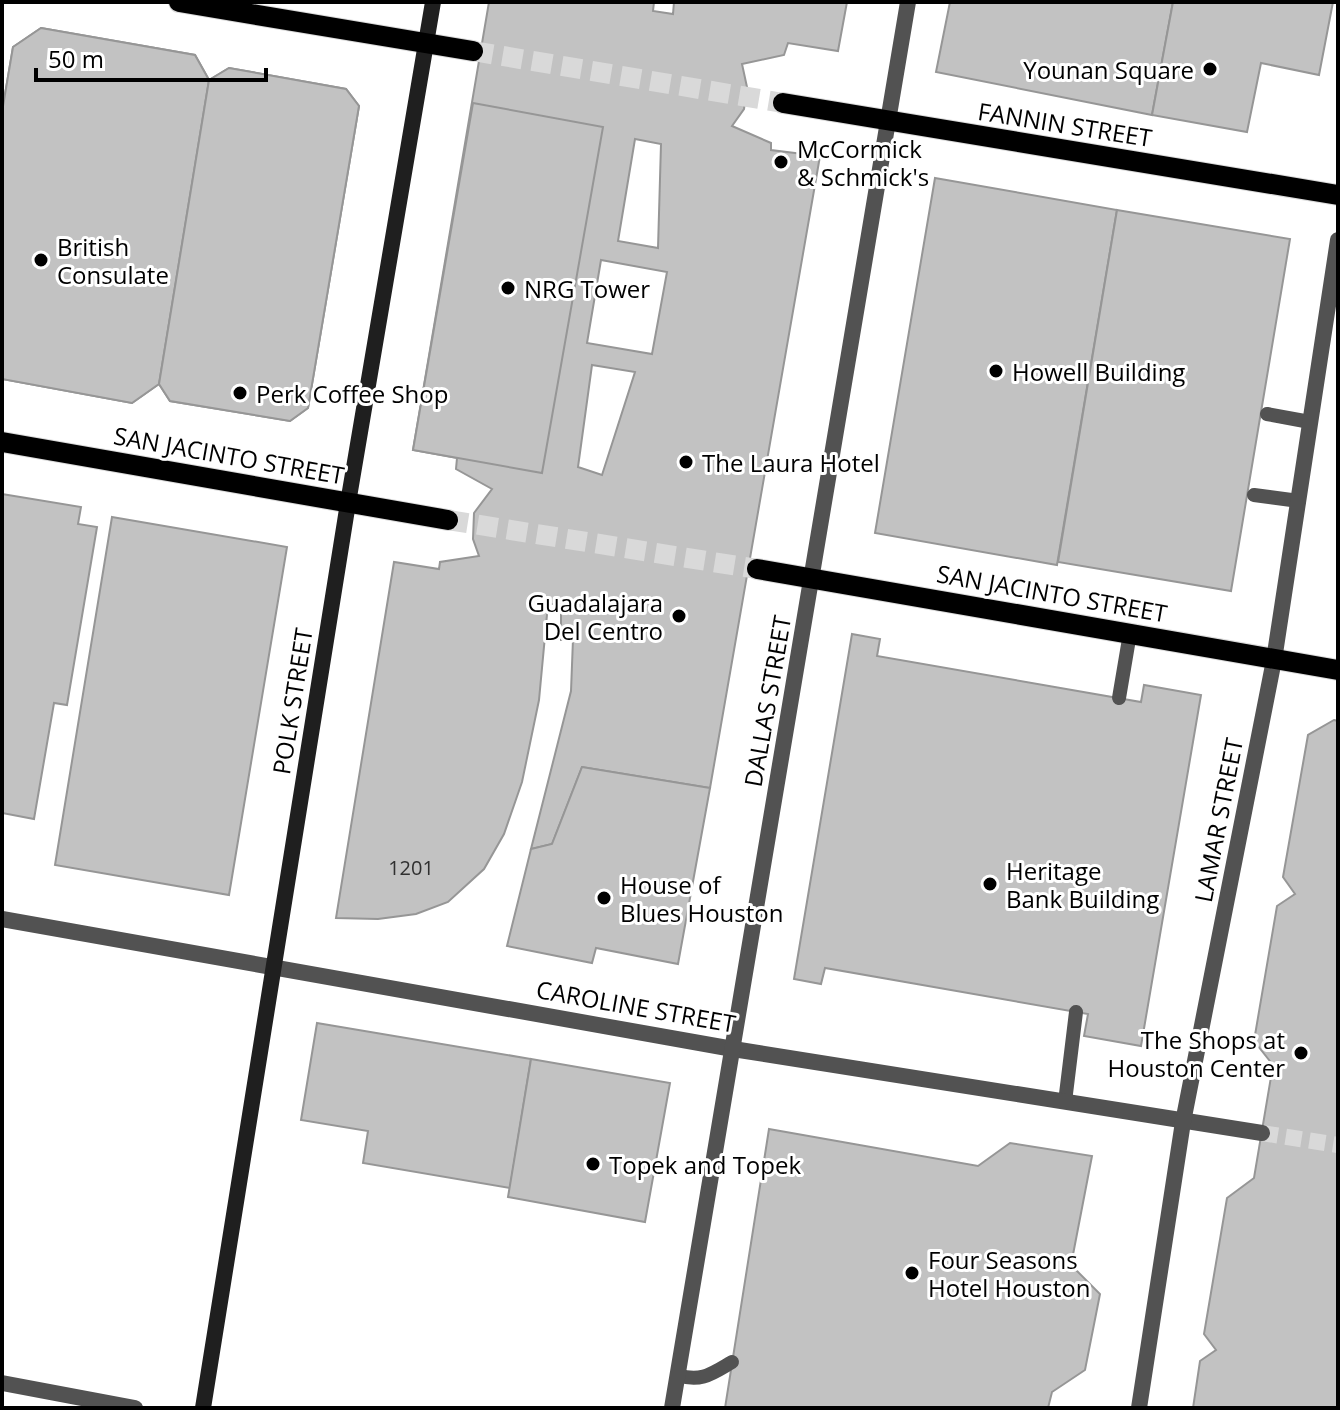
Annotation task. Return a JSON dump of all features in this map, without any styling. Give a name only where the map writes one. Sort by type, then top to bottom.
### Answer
[{"type":"main road","points":[[179,2],[473,51]]},
{"type":"main road","name":"POLK STREET","points":[[203,1408],[348,503],[433,2]]},
{"type":"main road","name":"FANNIN STREET","points":[[783,103],[1338,195]]},
{"type":"main road","name":"SAN JACINTO STREET","points":[[2,442],[448,520]]},
{"type":"main road","name":"SAN JACINTO STREET","points":[[757,569],[1338,670]]},
{"type":"street","name":"DALLAS STREET","points":[[672,1408],[908,2]]},
{"type":"street","name":"LAMAR STREET","points":[[1139,1408],[1183,1122],[1274,660],[1338,240]]},
{"type":"street","name":"CAROLINE STREET","points":[[2,919],[733,1049],[1262,1133]]},
{"type":"street","points":[[2,1383],[135,1408]]},
{"type":"lane","points":[[1267,414],[1310,422]]},
{"type":"lane","points":[[1254,495],[1299,501]]},
{"type":"lane","points":[[1119,698],[1130,633]]},
{"type":"lane","points":[[1065,1102],[1076,1012]]},
{"type":"lane","points":[[678,1375],[693,1380],[705,1378],[732,1362]]},
{"type":"building","name":"The Laura Hotel","points":[[489,2],[654,2],[653,11],[673,14],[674,2],[847,2],[838,51],[788,43],[784,55],[742,64],[747,87],[744,109],[732,126],[771,143],[771,150],[820,156],[710,788],[582,767],[552,844],[531,849],[571,691],[573,639],[561,640],[561,604],[548,604],[539,700],[522,782],[504,834],[484,869],[448,902],[416,914],[378,919],[336,918],[394,562],[439,569],[440,562],[479,556],[473,539],[474,513],[492,489],[456,469],[457,458],[413,450]],"holes":[[[635,139],[661,144],[658,248],[618,241]],[[601,260],[667,272],[652,354],[587,343]],[[592,365],[635,372],[602,475],[578,467]]]},
{"type":"building","points":[[950,2],[1173,2],[1152,115],[936,72]]},
{"type":"building","name":"Younan Square","points":[[1173,2],[1333,2],[1319,75],[1261,63],[1247,132],[1152,115]]},
{"type":"building","points":[[41,28],[195,55],[209,80],[229,68],[346,89],[359,106],[308,408],[290,421],[170,401],[159,384],[132,403],[2,379],[2,112],[13,47]]},
{"type":"building","points":[[41,28],[195,55],[209,80],[159,384],[132,403],[2,379],[2,112],[13,47]]},
{"type":"building","points":[[229,68],[346,89],[359,106],[308,408],[290,421],[170,401],[159,384],[209,80]]},
{"type":"building","name":"NRG Tower","points":[[473,103],[603,127],[542,473],[413,450]]},
{"type":"building","name":"Howell Building","points":[[935,178],[1117,210],[1057,565],[875,533]]},
{"type":"building","points":[[1117,210],[1290,239],[1231,591],[1058,562]]},
{"type":"building","points":[[2,494],[81,507],[78,524],[97,527],[67,705],[54,703],[34,819],[2,813]]},
{"type":"building","points":[[112,517],[287,547],[229,895],[55,865]]},
{"type":"building","name":"Heritage Bank Building","points":[[852,634],[880,639],[877,656],[1141,702],[1144,685],[1201,695],[1141,1046],[1084,1036],[1088,1014],[825,968],[821,984],[794,979]]},
{"type":"building","name":"The Shops at Houston Center","points":[[1334,720],[1338,721],[1338,1408],[1193,1408],[1200,1361],[1216,1350],[1204,1334],[1227,1198],[1254,1178],[1273,1065],[1254,1041],[1277,906],[1295,894],[1283,877],[1308,735]]},
{"type":"building","name":"House of Blues Houston","points":[[582,767],[710,788],[678,964],[596,948],[592,963],[507,946],[531,849],[552,844]]},
{"type":"building","points":[[317,1023],[531,1059],[510,1188],[363,1163],[368,1131],[301,1120]]},
{"type":"building","points":[[531,1059],[670,1083],[645,1222],[508,1197]]},
{"type":"building","name":"Four Seasons Hotel Houston","points":[[769,1129],[978,1166],[1010,1143],[1092,1156],[1071,1265],[1100,1294],[1085,1370],[1052,1392],[1048,1408],[725,1408]]},
{"type":"tunnel","points":[[473,51],[783,103]]},
{"type":"tunnel","points":[[448,520],[757,569]]},
{"type":"tunnel","points":[[1262,1133],[1338,1145]]},
{"type":"place","name":"Younan Square","points":[[1210,69]]},
{"type":"place","name":"McCormick & Schmick's","points":[[781,162]]},
{"type":"place","name":"British Consulate","points":[[41,260]]},
{"type":"place","name":"NRG Tower","points":[[508,288]]},
{"type":"place","name":"Howell Building","points":[[996,371]]},
{"type":"place","name":"Perk Coffee Shop","points":[[240,393]]},
{"type":"place","name":"The Laura Hotel","points":[[686,462]]},
{"type":"place","name":"Guadalajara Del Centro","points":[[679,616]]},
{"type":"place","name":"Heritage Bank Building","points":[[990,884]]},
{"type":"place","name":"House of Blues Houston","points":[[604,898]]},
{"type":"place","name":"The Shops at Houston Center","points":[[1301,1053]]},
{"type":"place","name":"Topek and Topek","points":[[593,1164]]},
{"type":"place","name":"Four Seasons Hotel Houston","points":[[912,1273]]}]
